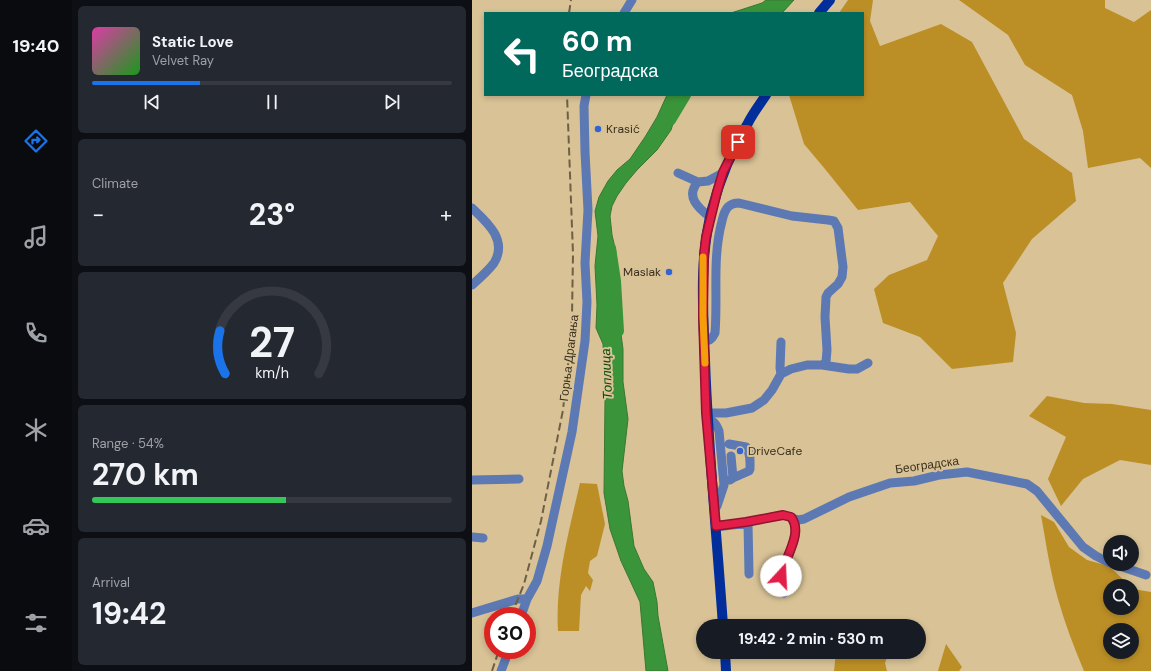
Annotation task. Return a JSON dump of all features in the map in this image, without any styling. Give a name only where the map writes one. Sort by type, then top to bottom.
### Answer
[{"type":"main road","points":[[820,12],[830,0]]},
{"type":"main road","points":[[723,619],[707,417],[703,316],[704,254],[710,217],[723,172],[748,123],[765,96]]},
{"type":"main road","points":[[725,659],[726,671]]},
{"type":"street","points":[[625,12],[632,0]]},
{"type":"street","name":"Горња Драгања","points":[[524,607],[537,581],[547,546],[572,432],[585,341],[587,302],[585,263],[588,210],[584,106],[586,96]]},
{"type":"street","points":[[678,172],[698,182],[708,181],[723,172]]},
{"type":"street","points":[[698,182],[694,188],[692,196],[700,210],[710,217]]},
{"type":"street","points":[[704,341],[709,341],[714,333],[715,272],[719,233],[728,207],[735,203],[792,216],[834,221],[838,228],[843,267],[842,278],[826,297],[825,316],[828,350],[826,362],[822,365]]},
{"type":"street","points":[[472,208],[493,230],[497,237],[498,247],[496,258],[492,265],[472,285]]},
{"type":"street","points":[[781,342],[781,374]]},
{"type":"street","points":[[707,417],[752,408],[764,400],[772,390],[781,374],[791,369],[807,365],[822,365],[849,370],[857,369],[868,363]]},
{"type":"street","points":[[707,417],[716,423],[730,449],[733,478]]},
{"type":"street","points":[[715,507],[717,506],[724,485],[719,431]]},
{"type":"street","points":[[724,485],[733,478],[750,470],[749,450],[746,447],[730,449]]},
{"type":"street","name":"Београдска","points":[[716,526],[783,515],[798,520],[804,519],[849,496],[890,483],[914,481],[939,475],[967,472],[1027,484],[1037,491],[1083,547],[1103,560]]},
{"type":"street","points":[[472,480],[519,479]]},
{"type":"street","points":[[784,593],[781,583],[781,576],[794,540],[795,530],[795,524],[791,517]]},
{"type":"street","points":[[746,522],[748,524],[749,574]]},
{"type":"street","points":[[472,537],[482,538]]},
{"type":"street","points":[[1134,571],[1146,575]]},
{"type":"street","points":[[472,613],[518,599],[527,599]]},
{"type":"street","points":[[502,671],[506,659]]},
{"type":"shaded area","points":[[848,0],[873,0],[870,21],[880,46],[941,24],[972,42],[1024,139],[1072,173],[1076,201],[1032,239],[1003,283],[1016,333],[1013,362],[952,369],[920,337],[883,323],[874,289],[889,275],[927,260],[938,236],[910,202],[858,210],[804,144],[789,96],[864,96],[864,12],[840,12]]},
{"type":"shaded area","points":[[959,0],[1105,0],[1105,8],[1134,22],[1151,10],[1151,168],[1140,158],[1088,168],[1083,131],[1072,95],[1025,65],[1008,35]]},
{"type":"shaded area","points":[[1047,396],[1084,403],[1112,404],[1151,410],[1151,465],[1120,460],[1083,479],[1061,506],[1048,479],[1066,437],[1029,416]]},
{"type":"shaded area","points":[[580,483],[597,484],[605,524],[597,556],[590,561],[588,573],[593,580],[590,591],[586,586],[581,595],[579,631],[558,631],[561,575],[567,538]]},
{"type":"shaded area","points":[[1041,515],[1054,522],[1069,547],[1087,560],[1103,564],[1103,571],[1114,571],[1123,579],[1103,579],[1103,615],[1139,615],[1139,590],[1151,592],[1151,671],[1084,671],[1058,599],[1050,568]]},
{"type":"shaded area","points":[[946,644],[962,667],[959,671],[938,671]]},
{"type":"shaded area","points":[[835,659],[886,659],[885,663],[887,671],[834,671]]},
{"type":"water","points":[[766,0],[794,0],[783,12],[734,12],[762,3]]},
{"type":"water","points":[[667,96],[682,96],[671,130],[657,150],[626,183],[612,206],[610,216],[616,252],[611,265],[612,285],[615,310],[620,327],[623,349],[623,382],[628,419],[622,471],[634,546],[644,569],[653,582],[668,671],[646,671],[640,602],[621,561],[610,529],[604,493],[605,401],[603,344],[596,328],[597,305],[595,266],[598,236],[595,211],[599,197],[608,181],[617,170],[630,159],[657,117]]},
{"type":"waterway","name":"Топлица","points":[[670,120],[684,96]]},
{"type":"waterway","name":"Топлица","points":[[610,248],[615,281],[618,331]]},
{"type":"railway","points":[[569,12],[571,0]]},
{"type":"railway","points":[[515,607],[524,584],[541,521],[563,410],[569,356],[572,316],[573,254],[567,96]]},
{"type":"railway","points":[[492,671],[496,659]]},
{"type":"slow traffic","points":[[703,257],[705,363]]},
{"type":"place","name":"Krasić","points":[[598,129]]},
{"type":"place","name":"Maslak","points":[[669,272]]},
{"type":"place","name":"DriveCafe","points":[[740,451]]},
{"type":"route","points":[[738,142],[723,172],[711,211],[704,254],[703,316],[706,413],[716,526],[746,522],[771,516],[783,515],[791,517],[795,524],[794,540],[781,576]]}]
